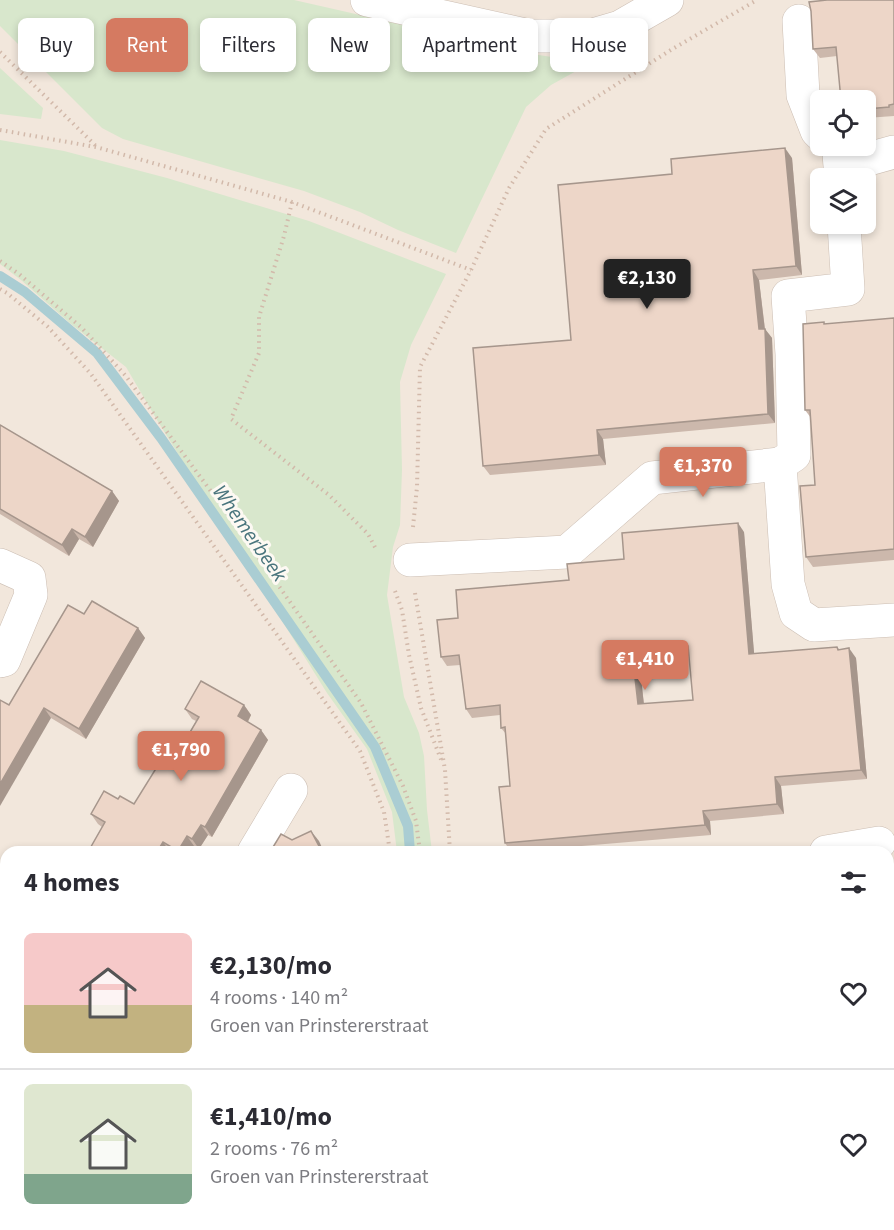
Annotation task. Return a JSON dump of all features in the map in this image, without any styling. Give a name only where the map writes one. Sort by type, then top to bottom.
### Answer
[{"type":"street","points":[[368,0],[530,36],[589,36],[620,27],[667,0]]},
{"type":"street","points":[[799,21],[803,95],[810,113]]},
{"type":"street","points":[[847,156],[865,160],[894,152]]},
{"type":"street","points":[[396,560],[567,552],[652,478],[780,464],[794,455],[792,354],[788,296],[848,290],[845,234]]},
{"type":"street","points":[[780,464],[788,584],[796,613],[814,625],[894,620]]},
{"type":"street","points":[[0,565],[29,578],[31,595],[4,660],[0,662]]},
{"type":"street","points":[[258,846],[291,790]]},
{"type":"street","points":[[858,846],[884,841]]},
{"type":"path","points":[[450,846],[445,770],[396,560],[417,487],[420,367],[471,270],[509,188],[546,129],[674,48],[758,0]]},
{"type":"path","points":[[0,52],[96,147]]},
{"type":"path","points":[[0,129],[96,147],[292,202],[471,270]]},
{"type":"path","points":[[292,202],[259,316],[259,353],[231,419],[329,495],[396,560]]},
{"type":"path","points":[[0,261],[19,274],[82,328],[125,375],[245,538],[361,703],[403,786],[416,821],[419,846]]},
{"type":"path","points":[[0,289],[48,327],[91,374],[360,751],[384,812],[389,846]]},
{"type":"path","points":[[394,589],[402,610],[421,708],[445,770]]},
{"type":"shaded area","points":[[0,0],[894,0],[894,846],[0,846]]},
{"type":"green space","points":[[0,0],[294,0],[373,18],[308,18],[308,72],[390,72],[390,22],[402,25],[402,72],[538,72],[538,55],[550,57],[550,72],[574,72],[551,85],[526,107],[456,253],[304,191],[123,139],[102,128],[46,72],[94,72],[94,18],[18,18],[18,44],[0,26]]},
{"type":"green space","points":[[0,68],[43,108],[41,119],[0,114]]},
{"type":"green space","points":[[0,140],[64,151],[167,178],[309,221],[446,274],[411,345],[400,382],[402,470],[400,525],[393,547],[387,595],[404,697],[419,733],[424,756],[431,846],[396,846],[392,812],[367,749],[327,693],[126,367],[0,264]]},
{"type":"building","points":[[894,0],[894,104],[889,107],[876,108],[876,90],[840,90],[836,47],[813,49],[809,2]]},
{"type":"building","points":[[785,148],[796,266],[753,270],[759,329],[765,329],[768,414],[597,430],[599,455],[483,466],[473,348],[571,340],[558,185],[672,174],[671,159]]},
{"type":"building","points":[[894,318],[894,549],[806,557],[800,486],[815,485],[810,410],[805,410],[803,324]]},
{"type":"building","points":[[0,425],[112,491],[85,537],[72,529],[62,545],[0,509]]},
{"type":"building","points":[[738,523],[749,654],[849,648],[861,770],[775,777],[777,804],[703,811],[705,825],[505,843],[499,787],[510,786],[505,727],[501,728],[500,705],[466,709],[459,655],[441,657],[437,620],[458,618],[456,590],[569,580],[567,564],[624,559],[622,533]],"holes":[[[688,646],[693,700],[638,704],[632,652]]]},
{"type":"building","points":[[92,601],[138,628],[79,729],[44,708],[0,784],[0,700],[9,705],[68,605],[84,614]]},
{"type":"building","points":[[201,681],[244,705],[238,716],[261,730],[205,827],[201,825],[192,839],[187,836],[181,846],[170,846],[163,842],[161,846],[91,846],[105,822],[91,814],[104,791],[134,804],[160,762],[169,768],[199,717],[185,709]]},
{"type":"building","points":[[311,831],[319,846],[274,846],[281,834],[292,840]]},
{"type":"waterway","name":"Whemerbeek","points":[[0,276],[25,292],[97,353],[161,438],[375,747],[408,826],[410,846]]}]
